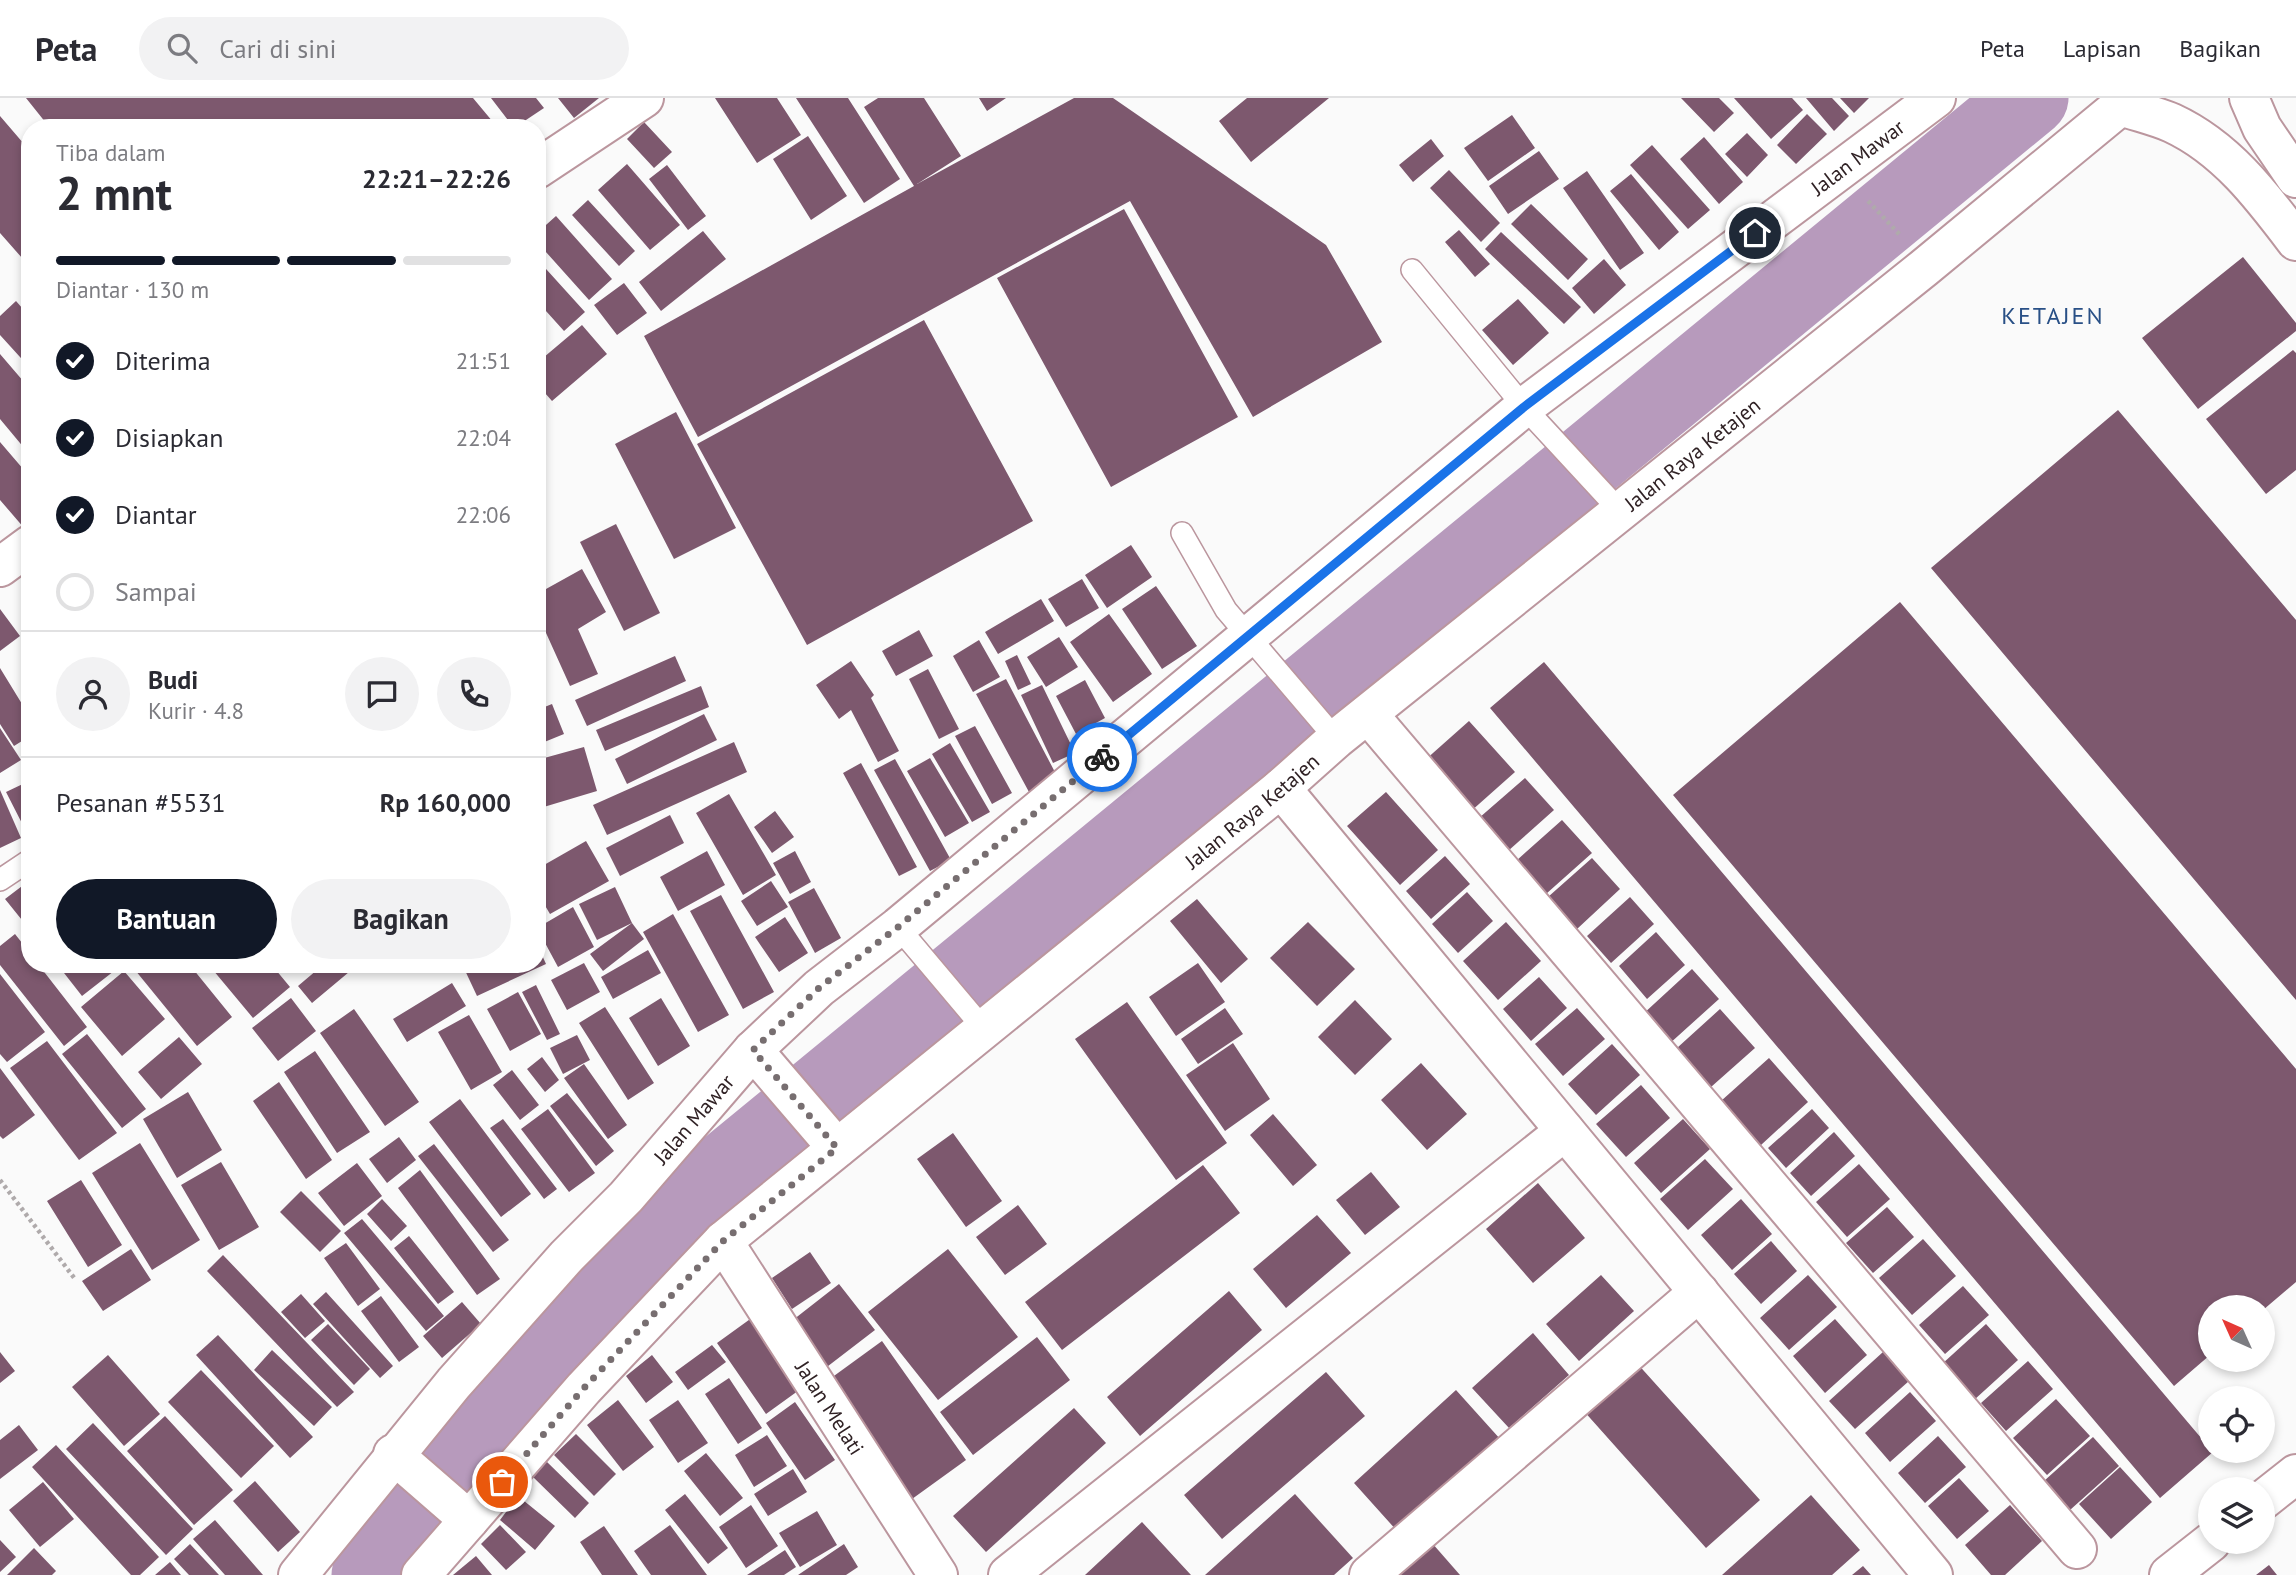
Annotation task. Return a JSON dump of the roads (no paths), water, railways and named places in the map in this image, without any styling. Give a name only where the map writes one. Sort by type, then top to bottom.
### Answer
[{"type":"street","points":[[546,163],[644,98]]},
{"type":"street","name":"Jalan Mawar","points":[[298,1575],[567,1256],[759,1056],[819,988],[903,933],[1250,640],[1529,412],[1936,98]]},
{"type":"street","points":[[2249,98],[2288,168],[2250,181]]},
{"type":"street","points":[[2126,102],[2173,124],[2250,181],[2296,241]]},
{"type":"street","name":"Jalan Raya Ketajen","points":[[421,1575],[458,1510],[584,1388],[723,1241],[830,1139],[973,1017],[1281,788],[1336,739],[1621,512],[2126,102]]},
{"type":"street","points":[[0,568],[21,552]]},
{"type":"street","points":[[1368,714],[2077,1549]]},
{"type":"street","points":[[1281,788],[1933,1575]]},
{"type":"street","points":[[759,1056],[830,1139]]},
{"type":"street","points":[[1008,1575],[1565,1130]]},
{"type":"street","name":"Jalan Melati","points":[[723,1241],[938,1575]]},
{"type":"street","points":[[1369,1575],[1699,1292]]},
{"type":"street","points":[[397,1457],[458,1510]]},
{"type":"street","points":[[2275,1491],[2296,1474]]},
{"type":"street","points":[[2169,1575],[2198,1552]]},
{"type":"lane","points":[[1412,270],[1529,412],[1621,512]]},
{"type":"lane","points":[[1182,533],[1226,610],[1336,739]]},
{"type":"lane","points":[[0,880],[21,866]]},
{"type":"lane","points":[[903,933],[973,1017]]},
{"type":"waterway","points":[[370,1575],[461,1455],[694,1196],[2030,98]]},
{"type":"district","name":"KETAJEN","points":[[2053,315]]}]
